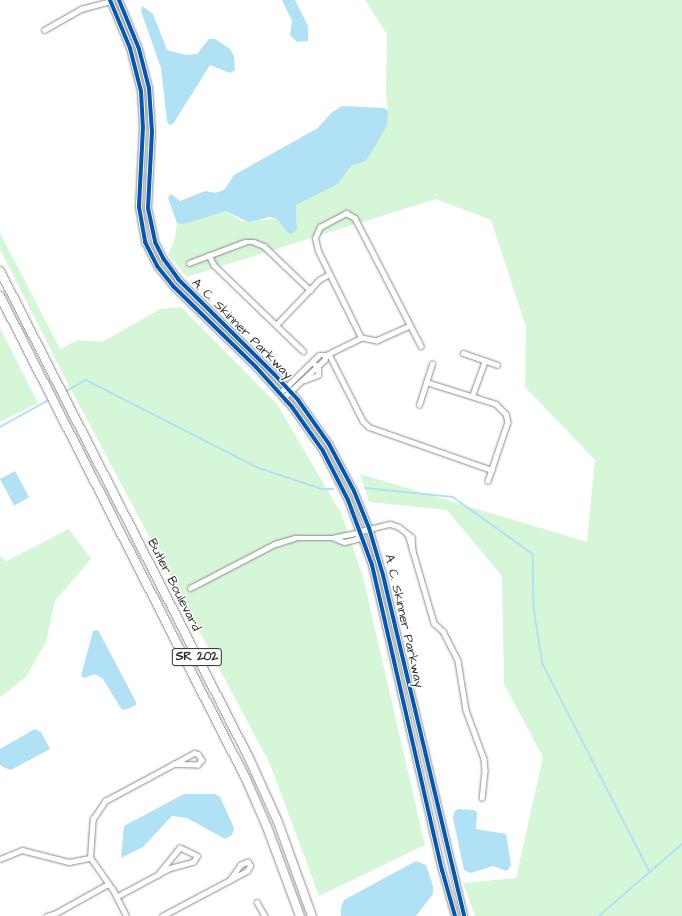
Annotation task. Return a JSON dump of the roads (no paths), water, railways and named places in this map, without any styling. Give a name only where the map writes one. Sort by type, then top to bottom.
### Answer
[{"type":"highway","name":"Butler Boulevard","points":[[0,271],[257,774],[284,838],[312,916]]},
{"type":"highway","name":"Butler Boulevard","points":[[0,296],[246,779],[267,827],[300,916]]},
{"type":"main road","name":"A. C. Skinner Parkway","points":[[110,0],[130,48],[141,91],[143,131],[139,207],[143,234],[149,250],[173,286],[282,395],[326,456],[360,532],[374,571],[437,852],[455,916]]},
{"type":"main road","name":"A. C. Skinner Parkway","points":[[119,0],[137,44],[149,88],[152,132],[148,208],[150,226],[159,251],[178,279],[291,392],[338,460],[370,528],[384,575],[464,916]]},
{"type":"street","points":[[44,30],[81,9],[110,0]]},
{"type":"street","points":[[361,338],[318,251],[316,235],[320,227],[346,213],[355,218],[421,346]]},
{"type":"street","points":[[189,263],[245,242],[254,242],[264,246],[310,290]]},
{"type":"street","points":[[209,255],[214,265],[303,351]]},
{"type":"street","points":[[276,325],[310,290],[329,274]]},
{"type":"street","points":[[282,395],[287,387],[319,356],[327,354],[361,338],[377,341],[410,326]]},
{"type":"street","points":[[463,353],[497,365]]},
{"type":"street","points":[[282,395],[291,392],[305,380],[318,368],[327,354]]},
{"type":"street","points":[[327,354],[363,421],[369,427],[492,470]]},
{"type":"street","points":[[472,396],[485,361]]},
{"type":"street","points":[[312,362],[318,368]]},
{"type":"street","points":[[419,405],[432,364]]},
{"type":"street","points":[[426,382],[500,406],[508,419],[488,481]]},
{"type":"street","points":[[190,588],[275,544],[296,538],[334,538],[390,524],[399,526],[408,534],[434,623],[443,631],[458,660],[466,710],[484,759],[485,771],[482,798]]},
{"type":"street","points":[[126,916],[108,884],[90,858],[93,819],[105,801],[194,753],[198,754],[202,760],[198,765],[174,764]]},
{"type":"street","points":[[116,897],[158,875],[193,862],[197,856],[180,848],[158,875]]},
{"type":"street","points":[[0,859],[22,850],[69,862],[90,858]]},
{"type":"street","points":[[162,916],[230,880],[250,869],[248,862],[241,865],[230,880]]},
{"type":"street","points":[[47,916],[55,915],[108,884]]},
{"type":"street","points":[[257,902],[265,916]]},
{"type":"water","points":[[282,0],[295,0],[308,26],[308,41],[297,42],[290,35],[292,21]]},
{"type":"water","points":[[142,6],[153,14],[167,50],[186,55],[197,54],[209,39],[215,39],[230,49],[234,56],[235,70],[230,73],[210,65],[173,124],[169,125],[167,121],[161,68],[141,11]]},
{"type":"water","points":[[342,106],[384,108],[388,111],[387,126],[366,161],[351,166],[338,184],[296,205],[297,230],[291,234],[286,231],[277,219],[270,217],[248,222],[226,211],[184,224],[177,223],[168,198],[171,194],[180,201],[205,191],[216,193],[225,189],[234,175],[318,128],[331,113]]},
{"type":"water","points":[[15,471],[29,497],[14,505],[0,479]]},
{"type":"water","points":[[98,630],[136,702],[136,705],[128,709],[122,710],[103,679],[95,674],[84,678],[81,676],[93,631]]},
{"type":"water","points":[[35,729],[41,732],[50,749],[11,770],[0,765],[0,749]]},
{"type":"water","points":[[184,794],[215,794],[220,797],[234,828],[232,835],[225,839],[187,818],[172,816],[143,847],[121,858],[124,826]]},
{"type":"water","points":[[458,809],[474,810],[477,812],[476,829],[506,834],[511,865],[507,871],[493,866],[471,873],[464,870],[453,818],[454,812]]},
{"type":"water","points":[[416,861],[426,865],[433,886],[433,894],[416,916],[341,916],[341,907],[344,900]]},
{"type":"waterway","points":[[65,392],[86,380],[259,468],[322,489],[333,489]]},
{"type":"waterway","points":[[0,427],[49,400]]},
{"type":"waterway","points":[[365,488],[453,497],[533,554],[534,608],[543,664],[650,872]]},
{"type":"waterway","points":[[599,916],[682,844]]}]
